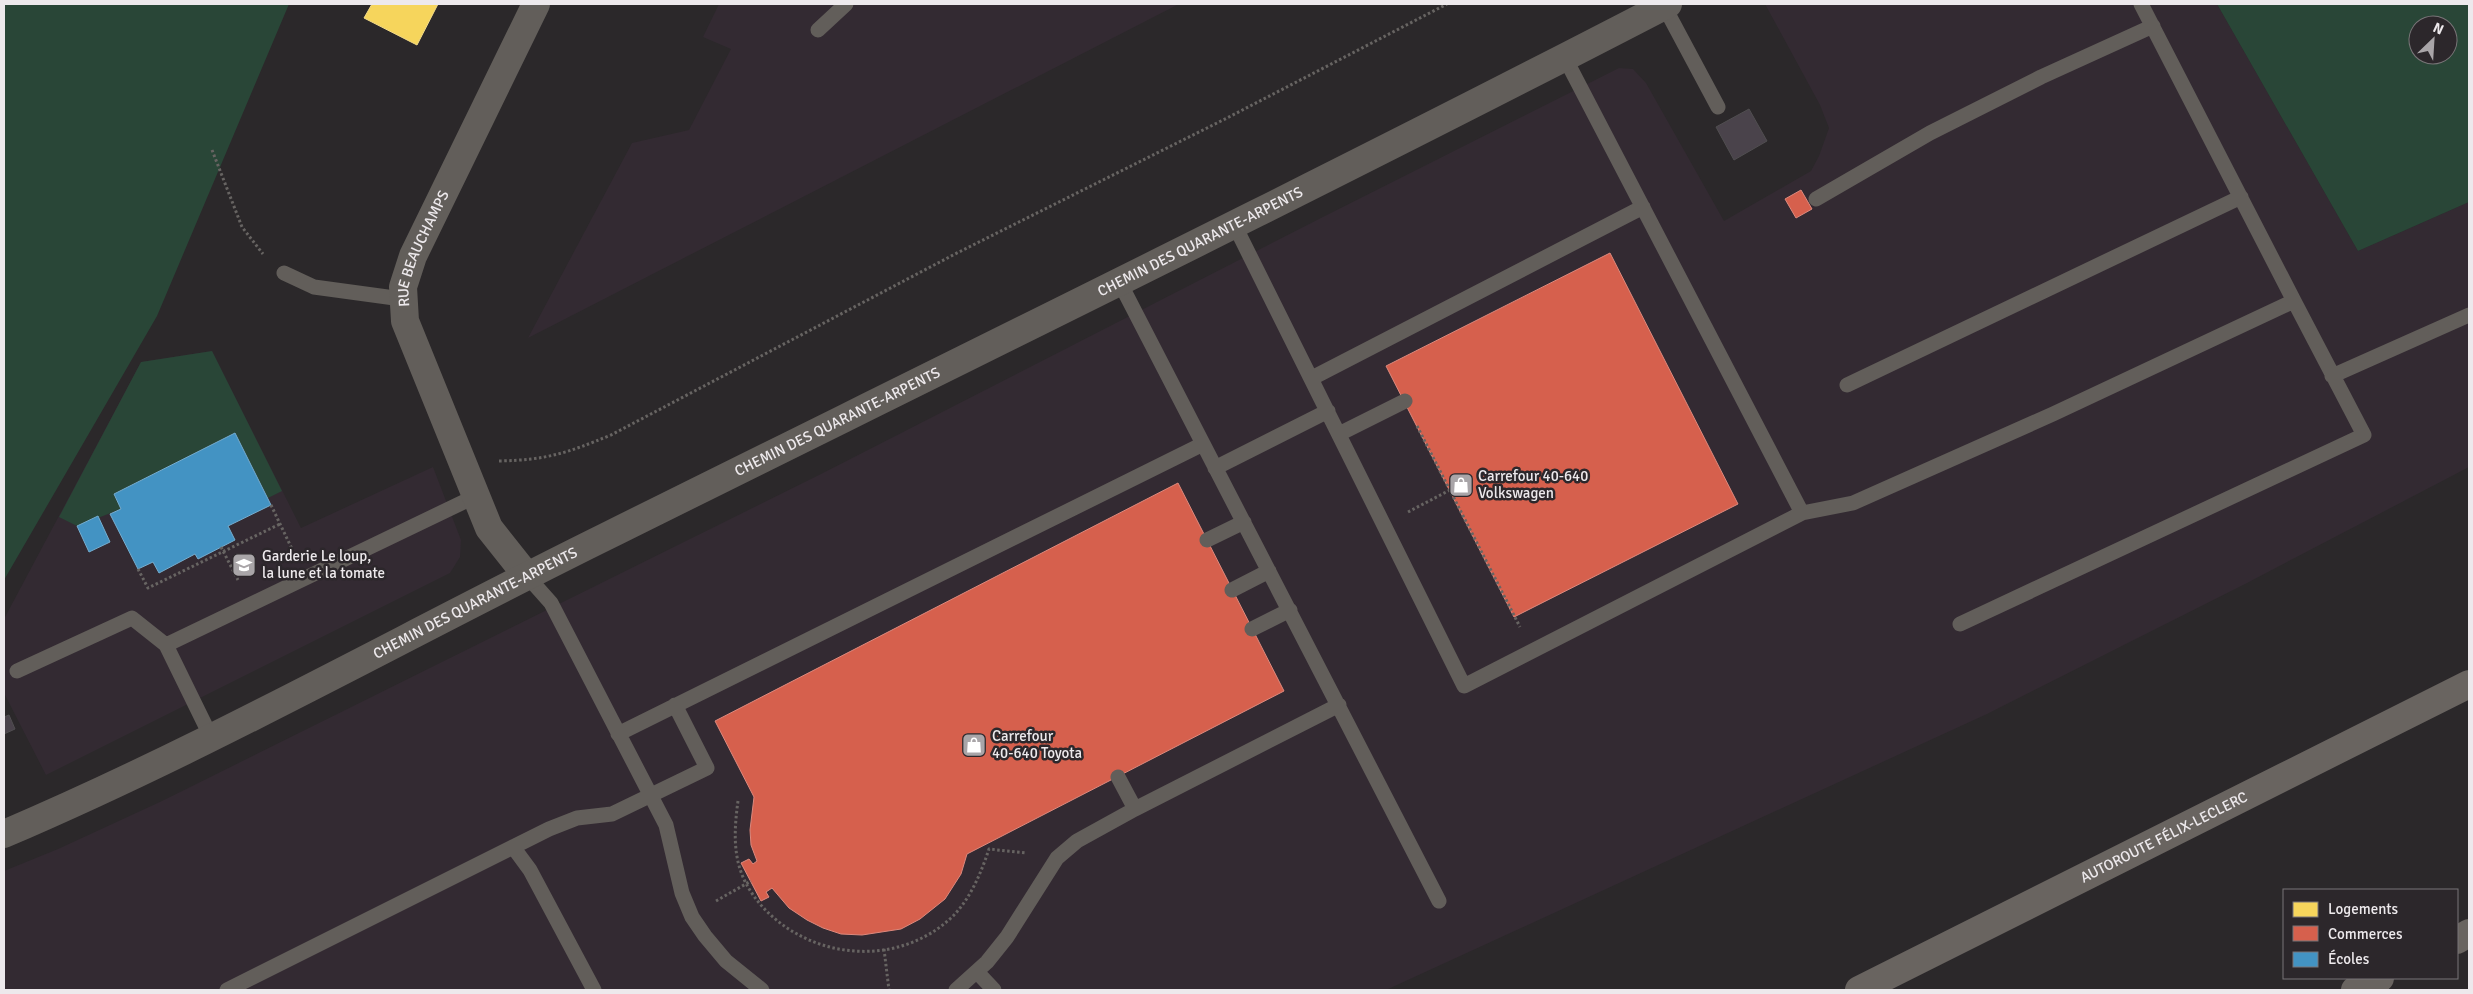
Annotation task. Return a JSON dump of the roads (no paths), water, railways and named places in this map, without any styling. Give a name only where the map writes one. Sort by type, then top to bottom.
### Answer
[{"type":"highway","name":"AUTOROUTE FÉLIX-LECLERC","points":[[1859,990],[2469,684]]},
{"type":"highway","points":[[2458,939],[2469,933]]},
{"type":"highway","points":[[2355,990],[2378,979]]},
{"type":"street","name":"RUE BEAUCHAMPS","points":[[527,576],[489,528],[405,321],[402,298],[406,276],[424,231],[536,4]]},
{"type":"street","name":"CHEMIN DES QUARANTE-ARPENTS","points":[[4,834],[112,786],[211,737],[527,576],[1565,58],[1666,5]]},
{"type":"lane","points":[[818,30],[846,4]]},
{"type":"lane","points":[[1960,624],[2364,435],[2141,4]]},
{"type":"lane","points":[[1666,5],[1718,107]]},
{"type":"lane","points":[[1816,199],[1930,133],[2041,77],[2153,26]]},
{"type":"lane","points":[[1565,58],[1802,512]]},
{"type":"lane","points":[[1847,385],[2241,197]]},
{"type":"lane","points":[[1312,378],[1643,207]]},
{"type":"lane","points":[[1234,224],[1464,686],[1802,512],[1853,503],[2053,414],[2294,302]]},
{"type":"lane","points":[[284,273],[314,287],[402,298]]},
{"type":"lane","points":[[1119,281],[1339,705],[1438,901]]},
{"type":"lane","points":[[2332,376],[2469,315]]},
{"type":"lane","points":[[1339,434],[1404,402]]},
{"type":"lane","points":[[1215,468],[1328,410]]},
{"type":"lane","points":[[618,734],[1203,444]]},
{"type":"lane","points":[[166,645],[476,496]]},
{"type":"lane","points":[[1207,540],[1244,522]]},
{"type":"lane","points":[[1232,590],[1269,571]]},
{"type":"lane","points":[[527,576],[551,603],[666,825],[682,893],[692,917],[726,961],[762,990]]},
{"type":"lane","points":[[1252,629],[1290,610]]},
{"type":"lane","points":[[17,671],[132,618],[166,645],[211,737]]},
{"type":"lane","points":[[227,990],[564,822],[612,814],[707,768],[675,705]]},
{"type":"lane","points":[[956,990],[977,972],[1007,937],[1057,858],[1090,833],[1339,705]]},
{"type":"lane","points":[[1118,777],[1135,809]]},
{"type":"lane","points":[[513,847],[530,870],[594,990]]},
{"type":"lane","points":[[977,972],[994,990]]},
{"type":"place","name":"Carrefour 40-640 Volkswagen","points":[[1461,485]]},
{"type":"place","name":"Garderie Le loup, la lune et la tomate","points":[[244,565]]},
{"type":"place","name":"Carrefour 40-640 Toyota","points":[[974,745]]}]
